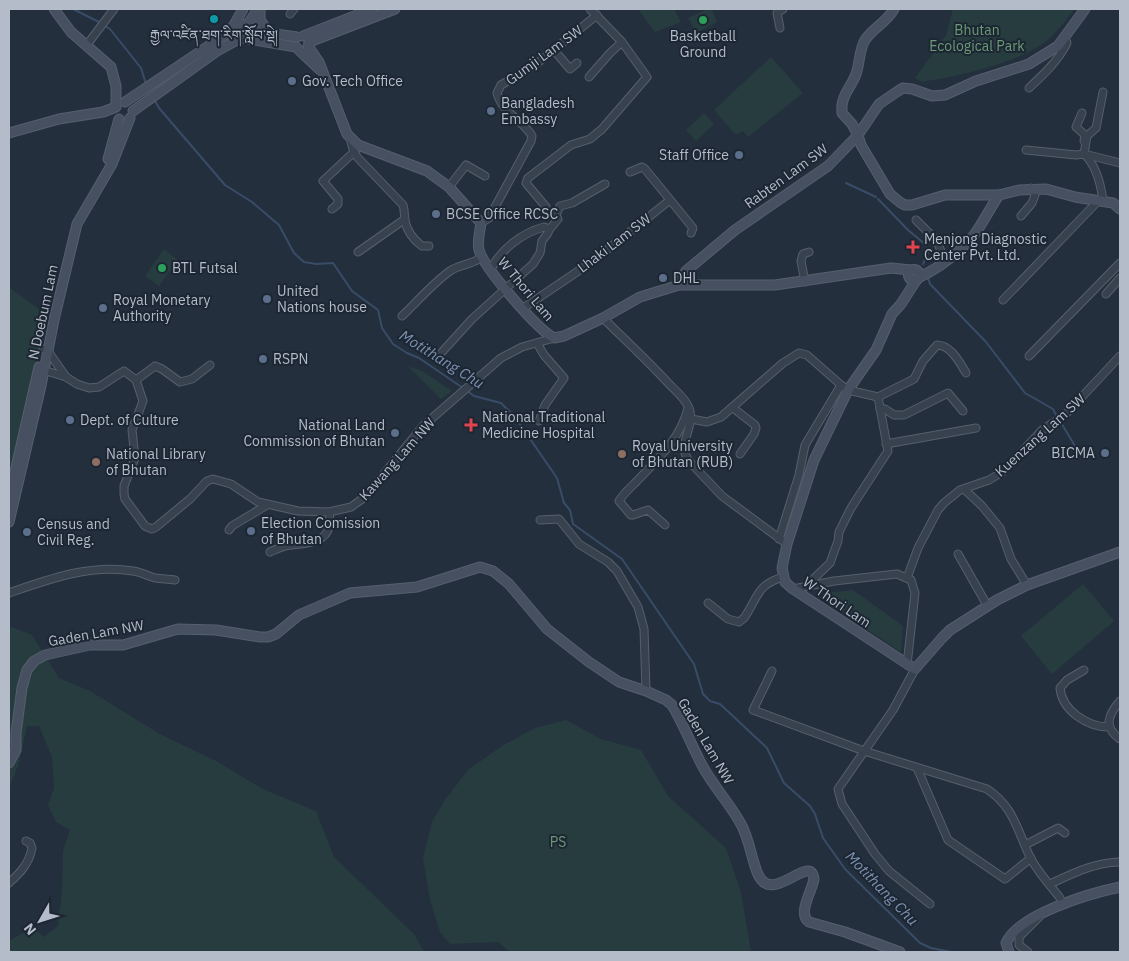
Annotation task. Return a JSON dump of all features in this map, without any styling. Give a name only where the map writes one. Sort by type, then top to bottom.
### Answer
[{"type":"main road","points":[[54,9],[71,32],[111,67],[119,109],[124,120],[157,88],[240,24],[246,28],[304,40],[372,9]]},
{"type":"main road","points":[[59,9],[75,29],[116,64],[119,109]]},
{"type":"main road","points":[[243,9],[233,28],[233,34],[240,38],[304,50],[304,40]]},
{"type":"main road","points":[[119,109],[135,97],[157,88],[246,34],[246,28],[259,9]]},
{"type":"main road","points":[[259,9],[260,20],[269,33]]},
{"type":"main road","points":[[324,75],[315,64],[297,49],[294,41],[304,40],[396,9]]},
{"type":"main road","points":[[894,9],[871,32],[864,42],[857,72],[842,102],[842,113],[852,124],[861,146],[890,194],[905,206],[945,195],[999,195],[1031,188],[1046,189],[1075,197],[1113,203],[1120,209]]},
{"type":"main road","name":"Rabten Lam SW","points":[[678,285],[686,272],[735,230],[828,166],[858,135],[878,104],[903,88],[912,88],[932,96],[945,95],[976,81],[1029,64],[1058,46],[1085,9]]},
{"type":"main road","points":[[304,40],[315,54],[350,138],[358,144],[427,171],[449,187],[481,223]]},
{"type":"main road","points":[[9,133],[59,119],[119,109],[130,104],[134,111]]},
{"type":"main road","name":"N Doebum Lam","points":[[9,522],[72,224],[108,161],[119,109]]},
{"type":"main road","name":"N Doebum Lam","points":[[45,350],[77,224],[109,169],[134,111]]},
{"type":"main road","points":[[914,275],[948,260],[974,234],[999,195]]},
{"type":"main road","name":"W Thori Lam","points":[[481,223],[478,243],[482,257],[522,309],[547,334],[554,338],[564,336],[603,318],[640,298],[678,285],[775,285],[890,268],[914,275],[908,294],[892,314],[876,350],[844,388],[814,460],[787,544],[782,568],[783,577],[793,589],[911,667]]},
{"type":"main road","name":"N Doebum Lam","points":[[9,498],[42,370]]},
{"type":"main road","points":[[911,667],[942,638],[987,605],[1027,585],[1120,552]]},
{"type":"main road","name":"Gaden Lam NW","points":[[9,763],[16,750],[16,733],[22,688],[27,670],[34,661],[45,655],[90,645],[123,645],[178,629],[216,630],[260,638],[268,637],[276,634],[299,615],[350,593],[417,587],[480,566],[492,571],[509,584],[547,629],[589,662],[619,682],[666,700],[676,712],[702,766],[740,823],[747,838],[757,873],[764,882],[769,885],[779,884],[802,871],[810,872],[814,879],[804,913],[806,920],[899,952]]},
{"type":"main road","points":[[1009,952],[1006,945],[1010,935],[1020,926],[1062,904],[1120,886]]},
{"type":"street","points":[[89,42],[114,9]]},
{"type":"street","points":[[546,207],[526,183],[528,178],[571,145],[590,139],[602,129],[647,77],[622,42],[590,9]]},
{"type":"street","points":[[777,10],[780,28]]},
{"type":"street","name":"Gumji Lam SW","points":[[481,223],[489,218],[501,198],[532,136],[505,109],[498,99],[497,93],[502,85],[535,65],[597,15]]},
{"type":"street","points":[[1029,88],[1061,55],[1067,43],[1065,38]]},
{"type":"street","points":[[589,77],[610,52],[622,42]]},
{"type":"street","points":[[554,50],[570,69],[577,63]]},
{"type":"street","points":[[1084,154],[1087,136],[1096,128],[1103,92]]},
{"type":"street","points":[[1003,300],[1101,201],[1099,180],[1093,166],[1084,154],[1084,135],[1076,127],[1082,113]]},
{"type":"street","points":[[350,138],[354,152],[370,172],[403,205],[406,226],[417,242],[422,246],[429,246]]},
{"type":"street","points":[[1026,150],[1076,155],[1084,154],[1120,163]]},
{"type":"street","points":[[332,210],[338,204],[338,199],[323,181],[354,152]]},
{"type":"street","points":[[449,187],[466,165],[485,176]]},
{"type":"street","points":[[630,172],[642,167],[645,169],[693,228],[691,232]]},
{"type":"street","points":[[442,352],[465,326],[533,264],[540,253],[542,241],[558,219],[556,215],[560,206],[572,203],[605,184]]},
{"type":"street","points":[[1021,216],[1032,203],[1034,195],[1031,188]]},
{"type":"street","name":"Lhaki Lam SW","points":[[522,309],[593,261],[670,200]]},
{"type":"street","points":[[358,252],[405,219]]},
{"type":"street","points":[[916,220],[937,241],[942,254],[948,260]]},
{"type":"street","points":[[491,269],[502,253],[526,234],[544,227],[549,230]]},
{"type":"street","points":[[805,282],[801,258],[803,254],[809,252]]},
{"type":"street","points":[[402,316],[451,271],[462,265],[476,262],[482,257]]},
{"type":"street","points":[[1029,356],[1120,263]]},
{"type":"street","points":[[1106,294],[1120,278]]},
{"type":"street","points":[[603,318],[659,373],[688,407],[691,419],[684,448],[684,454],[688,460],[722,496],[787,544]]},
{"type":"street","name":"Kawang Lam NW","points":[[136,380],[143,400],[132,430],[135,458],[126,481],[124,494],[125,499],[146,528],[152,529],[156,527],[210,480],[231,484],[258,502],[298,511],[329,512],[345,510],[360,501],[422,427],[508,354],[522,347],[554,338]]},
{"type":"street","points":[[537,343],[544,355],[564,378],[545,405],[539,421]]},
{"type":"street","points":[[691,419],[707,422],[726,414],[783,363],[799,353],[807,355],[844,388],[878,397],[914,380],[923,361],[937,346],[942,345],[949,350],[959,361],[966,373]]},
{"type":"street","points":[[45,350],[66,377]]},
{"type":"street","name":"Kuenzang Lam SW","points":[[907,578],[918,548],[938,510],[944,503],[960,490],[998,475],[1012,463],[1042,430],[1065,415],[1120,356]]},
{"type":"street","points":[[42,370],[66,377],[88,388],[99,387],[124,371],[136,380],[155,366],[162,368],[180,382],[192,379],[210,364]]},
{"type":"street","points":[[779,538],[799,475],[805,445],[844,388]]},
{"type":"street","points":[[880,409],[885,409],[894,416],[904,415],[948,393],[963,411]]},
{"type":"street","points":[[806,586],[830,564],[838,542],[839,532],[851,508],[888,451],[878,397]]},
{"type":"street","points":[[664,525],[648,510],[634,516],[631,515],[619,501],[659,458],[677,434],[685,422],[688,407]]},
{"type":"street","points":[[733,408],[755,425],[756,428],[740,454]]},
{"type":"street","points":[[886,444],[976,428]]},
{"type":"street","points":[[964,489],[1000,528],[1011,559],[1027,585]]},
{"type":"street","points":[[229,530],[232,526],[268,504]]},
{"type":"street","points":[[270,552],[291,545],[317,541],[326,534],[331,522],[329,512]]},
{"type":"street","points":[[540,520],[558,519],[579,544],[608,562],[623,580],[642,618],[646,691]]},
{"type":"street","points":[[958,554],[987,605]]},
{"type":"street","points":[[9,593],[55,577],[81,572],[126,570],[155,578],[174,580]]},
{"type":"street","points":[[793,589],[834,581],[897,574],[911,580],[915,593],[911,667],[893,710],[838,789],[839,798],[864,840],[880,861],[889,871],[930,904]]},
{"type":"street","points":[[708,603],[728,619],[739,622],[746,615],[764,585],[783,577]]},
{"type":"street","points":[[1084,670],[1067,680],[1060,688],[1061,696],[1065,704],[1093,726],[1109,727]]},
{"type":"street","points":[[772,671],[753,710],[864,751],[987,789],[994,794],[1003,802],[1015,820],[1031,858],[1060,898],[1062,904]]},
{"type":"street","points":[[1120,701],[1109,719],[1109,727],[1114,735],[1120,739]]},
{"type":"street","points":[[918,768],[948,840],[1005,879],[1031,858]]},
{"type":"street","points":[[1025,846],[1058,828],[1065,833]]},
{"type":"street","points":[[9,883],[25,867],[29,860],[32,848],[30,843],[26,841]]},
{"type":"street","points":[[1050,884],[1095,865],[1118,862]]},
{"type":"street","points":[[1028,952],[1019,945],[1019,937],[1042,914]]},
{"type":"green space","points":[[638,9],[674,9],[681,22],[655,32]]},
{"type":"green space","name":"Basketball Ground","points":[[711,9],[717,22],[696,33],[688,18]]},
{"type":"green space","name":"Bhutan Ecological Park","points":[[953,9],[1075,9],[1050,38],[1023,55],[989,67],[922,82],[915,78],[946,35]]},
{"type":"green space","points":[[771,57],[803,93],[748,137],[743,131],[738,134],[734,133],[714,110]]},
{"type":"green space","points":[[704,113],[714,124],[696,141],[686,130]]},
{"type":"green space","name":"BTL Futsal","points":[[164,249],[178,260],[159,286],[145,276]]},
{"type":"green space","points":[[9,287],[48,316],[9,501]]},
{"type":"green space","points":[[408,366],[422,371],[452,391],[441,399]]},
{"type":"green space","points":[[1083,584],[1114,621],[1052,674],[1021,636]]},
{"type":"green space","points":[[853,590],[903,626],[901,652],[815,594]]},
{"type":"green space","points":[[9,626],[32,635],[59,678],[90,691],[160,734],[216,761],[263,789],[316,811],[334,857],[415,935],[424,952],[9,952],[9,941],[33,927],[44,937],[58,926],[62,891],[63,851],[70,830],[56,822],[48,805],[54,788],[52,757],[39,726],[27,726],[19,763],[9,789]]},
{"type":"green space","name":"PS","points":[[566,720],[601,739],[641,750],[668,796],[726,848],[741,892],[751,952],[509,952],[499,942],[450,944],[440,932],[430,900],[423,858],[432,822],[447,797],[469,769],[505,744],[535,728]]},
{"type":"waterway","name":"Motithang Chu","points":[[73,9],[101,23]]},
{"type":"waterway","name":"Motithang Chu","points":[[105,26],[110,29],[141,68],[146,84]]},
{"type":"waterway","name":"Motithang Chu","points":[[154,99],[159,108],[225,185],[252,202],[279,225],[294,253],[304,262],[316,264],[333,263],[352,291],[378,310],[382,328],[393,344],[419,358],[463,388]]},
{"type":"waterway","points":[[846,183],[876,197]]},
{"type":"waterway","points":[[878,199],[908,230],[926,245]]},
{"type":"waterway","points":[[923,264],[929,250]]},
{"type":"waterway","points":[[928,278],[930,284],[986,342],[1025,393],[1053,409],[1057,417]]},
{"type":"waterway","name":"Motithang Chu","points":[[466,390],[474,396],[501,403],[515,417],[557,478],[564,503],[570,510],[573,524],[622,559],[694,664],[703,694],[710,701],[720,704],[767,748],[784,783],[810,806],[815,814],[823,838],[845,869],[920,943],[931,948],[951,952]]},
{"type":"waterway","points":[[1060,421],[1078,451]]},
{"type":"place","name":"རྒྱལ་འཛིན་ཐག་རིག་སློབ་སྡེ།","points":[[214,19]]},
{"type":"place","name":"Basketball Ground","points":[[703,20]]},
{"type":"place","name":"Gov. Tech Office","points":[[292,81]]},
{"type":"place","name":"Bangladesh Embassy","points":[[491,111]]},
{"type":"place","name":"Staff Office","points":[[739,155]]},
{"type":"place","name":"BCSE Office RCSC","points":[[436,214]]},
{"type":"place","name":"Menjong Diagnostic Center Pvt. Ltd.","points":[[913,247]]},
{"type":"place","name":"BTL Futsal","points":[[162,268]]},
{"type":"place","name":"DHL","points":[[663,278]]},
{"type":"place","name":"United Nations house","points":[[267,299]]},
{"type":"place","name":"Royal Monetary Authority","points":[[103,308]]},
{"type":"place","name":"RSPN","points":[[263,359]]},
{"type":"place","name":"Dept. of Culture","points":[[70,420]]},
{"type":"place","name":"National Traditional Medicine Hospital","points":[[471,425]]},
{"type":"place","name":"National Land Commission of Bhutan","points":[[395,433]]},
{"type":"place","name":"BICMA","points":[[1105,453]]},
{"type":"place","name":"Royal University of Bhutan (RUB)","points":[[622,454]]},
{"type":"place","name":"National Library of Bhutan","points":[[96,462]]},
{"type":"place","name":"Election Comission of Bhutan","points":[[251,531]]},
{"type":"place","name":"Census and Civil Reg.","points":[[27,532]]}]
